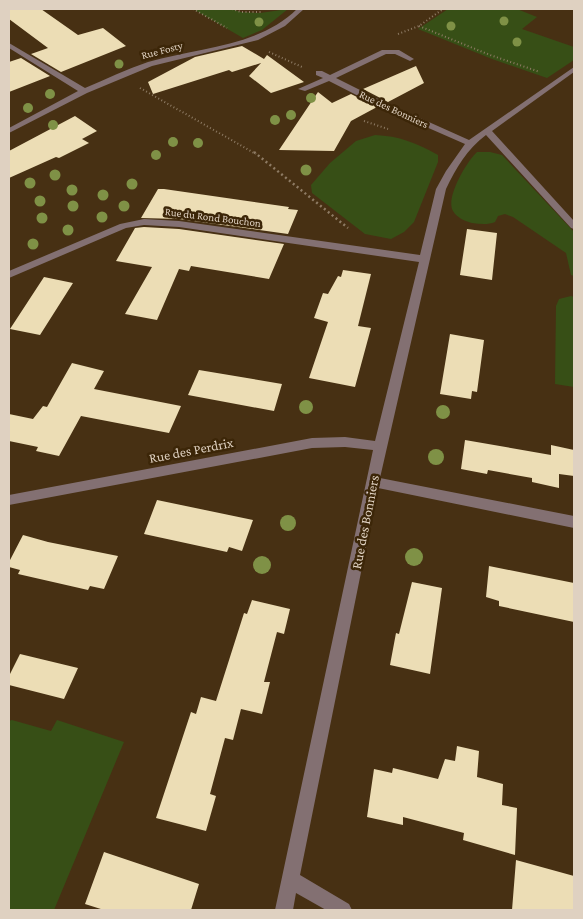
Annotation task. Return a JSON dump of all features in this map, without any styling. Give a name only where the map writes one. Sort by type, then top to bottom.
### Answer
[{"type":"street","name":"Rue Fosty","points":[[9,131],[84,91],[118,76],[150,64],[248,41],[287,22],[301,9]]},
{"type":"street","points":[[9,44],[84,91]]},
{"type":"street","points":[[302,89],[385,52],[396,52],[410,59]]},
{"type":"street","name":"Rue des Bonniers","points":[[284,910],[292,880],[380,446],[402,360],[423,259],[441,189],[450,171],[470,143],[574,69]]},
{"type":"street","name":"Rue des Bonniers","points":[[319,73],[470,143]]},
{"type":"street","points":[[487,131],[574,226]]},
{"type":"street","name":"Rue du Rond Bouchon","points":[[9,275],[123,226],[144,222],[179,224],[423,259]]},
{"type":"street","name":"Rue des Perdrix","points":[[9,500],[312,443],[345,442],[380,446]]},
{"type":"street","points":[[373,482],[574,522]]},
{"type":"street","points":[[292,880],[343,910]]},
{"type":"path","points":[[193,9],[248,41],[299,67],[309,64]]},
{"type":"path","points":[[232,9],[242,12],[260,13],[270,11]]},
{"type":"path","points":[[393,36],[419,26],[443,9]]},
{"type":"path","points":[[419,26],[490,55],[559,79]]},
{"type":"path","points":[[118,76],[250,149],[377,252]]},
{"type":"green space","points":[[193,9],[232,9],[241,12],[260,13],[288,9],[262,30],[243,38]]},
{"type":"green space","points":[[448,9],[517,9],[537,17],[522,29],[574,47],[574,60],[547,78],[492,59],[418,29]]},
{"type":"green space","points":[[375,135],[408,141],[438,155],[438,162],[414,222],[404,232],[391,239],[365,234],[312,193],[311,185],[330,163],[356,141]]},
{"type":"green space","points":[[477,152],[490,152],[502,155],[574,232],[574,276],[571,275],[566,253],[513,217],[505,214],[498,216],[495,222],[481,224],[467,221],[453,211],[451,205],[454,189],[463,171]]},
{"type":"green space","points":[[574,297],[574,387],[555,384],[556,306],[559,299]]},
{"type":"green space","points":[[12,720],[51,731],[57,720],[124,742],[54,910],[9,910],[9,721]]},
{"type":"building","points":[[9,9],[41,9],[78,35],[103,28],[126,46],[61,72],[31,54],[48,48],[9,19]]},
{"type":"building","points":[[242,46],[264,59],[267,55],[304,82],[271,93],[249,76],[261,63],[232,72],[229,70],[153,94],[148,82],[195,57]]},
{"type":"building","points":[[21,58],[50,76],[9,92],[9,62]]},
{"type":"building","points":[[416,66],[424,83],[388,102],[363,89]]},
{"type":"building","points":[[318,92],[332,103],[351,94],[377,107],[351,121],[334,151],[279,150]]},
{"type":"building","points":[[75,116],[97,131],[82,139],[89,143],[59,158],[56,157],[9,178],[9,151]]},
{"type":"building","points":[[158,189],[289,207],[288,209],[298,210],[288,234],[179,219],[141,218]]},
{"type":"building","points":[[135,228],[179,229],[284,244],[269,279],[191,266],[189,271],[179,269],[157,320],[125,314],[152,267],[116,261]]},
{"type":"building","points":[[467,229],[497,233],[492,280],[460,275]]},
{"type":"building","points":[[343,270],[371,274],[358,326],[371,328],[355,387],[309,378],[328,322],[314,318],[323,293],[328,294],[338,276],[341,277]]},
{"type":"building","points":[[44,277],[73,283],[40,335],[10,329]]},
{"type":"building","points":[[450,334],[484,340],[477,392],[472,391],[471,399],[440,394]]},
{"type":"building","points":[[72,363],[104,371],[94,389],[181,406],[169,433],[81,416],[59,456],[36,451],[38,447],[9,441],[9,414],[33,419],[43,406],[47,407]]},
{"type":"building","points":[[199,370],[282,384],[274,411],[188,395]]},
{"type":"building","points":[[465,440],[551,455],[551,445],[574,450],[574,476],[559,474],[559,488],[532,482],[532,478],[488,470],[487,474],[461,469]]},
{"type":"building","points":[[157,500],[253,520],[242,551],[229,547],[227,552],[144,534]]},
{"type":"building","points":[[23,535],[118,556],[104,589],[90,586],[88,590],[18,574],[20,570],[9,567],[9,562]]},
{"type":"building","points":[[489,566],[574,583],[574,622],[499,606],[499,601],[486,597]]},
{"type":"building","points":[[412,582],[442,588],[430,674],[390,665],[396,633],[399,634]]},
{"type":"building","points":[[252,600],[290,609],[284,634],[277,632],[264,682],[270,682],[262,714],[241,709],[233,740],[225,738],[210,794],[216,796],[206,831],[156,818],[191,712],[196,714],[201,697],[216,701],[244,613],[247,614]]},
{"type":"building","points":[[20,654],[78,668],[64,699],[9,685],[9,676]]},
{"type":"building","points":[[457,746],[479,751],[477,777],[503,784],[502,805],[517,808],[515,855],[463,840],[464,833],[403,817],[403,825],[367,817],[374,769],[392,773],[393,768],[438,779],[445,759],[455,761]]},
{"type":"building","points":[[104,852],[199,884],[191,910],[104,910],[85,904]]},
{"type":"building","points":[[516,860],[574,876],[574,910],[512,910]]}]
